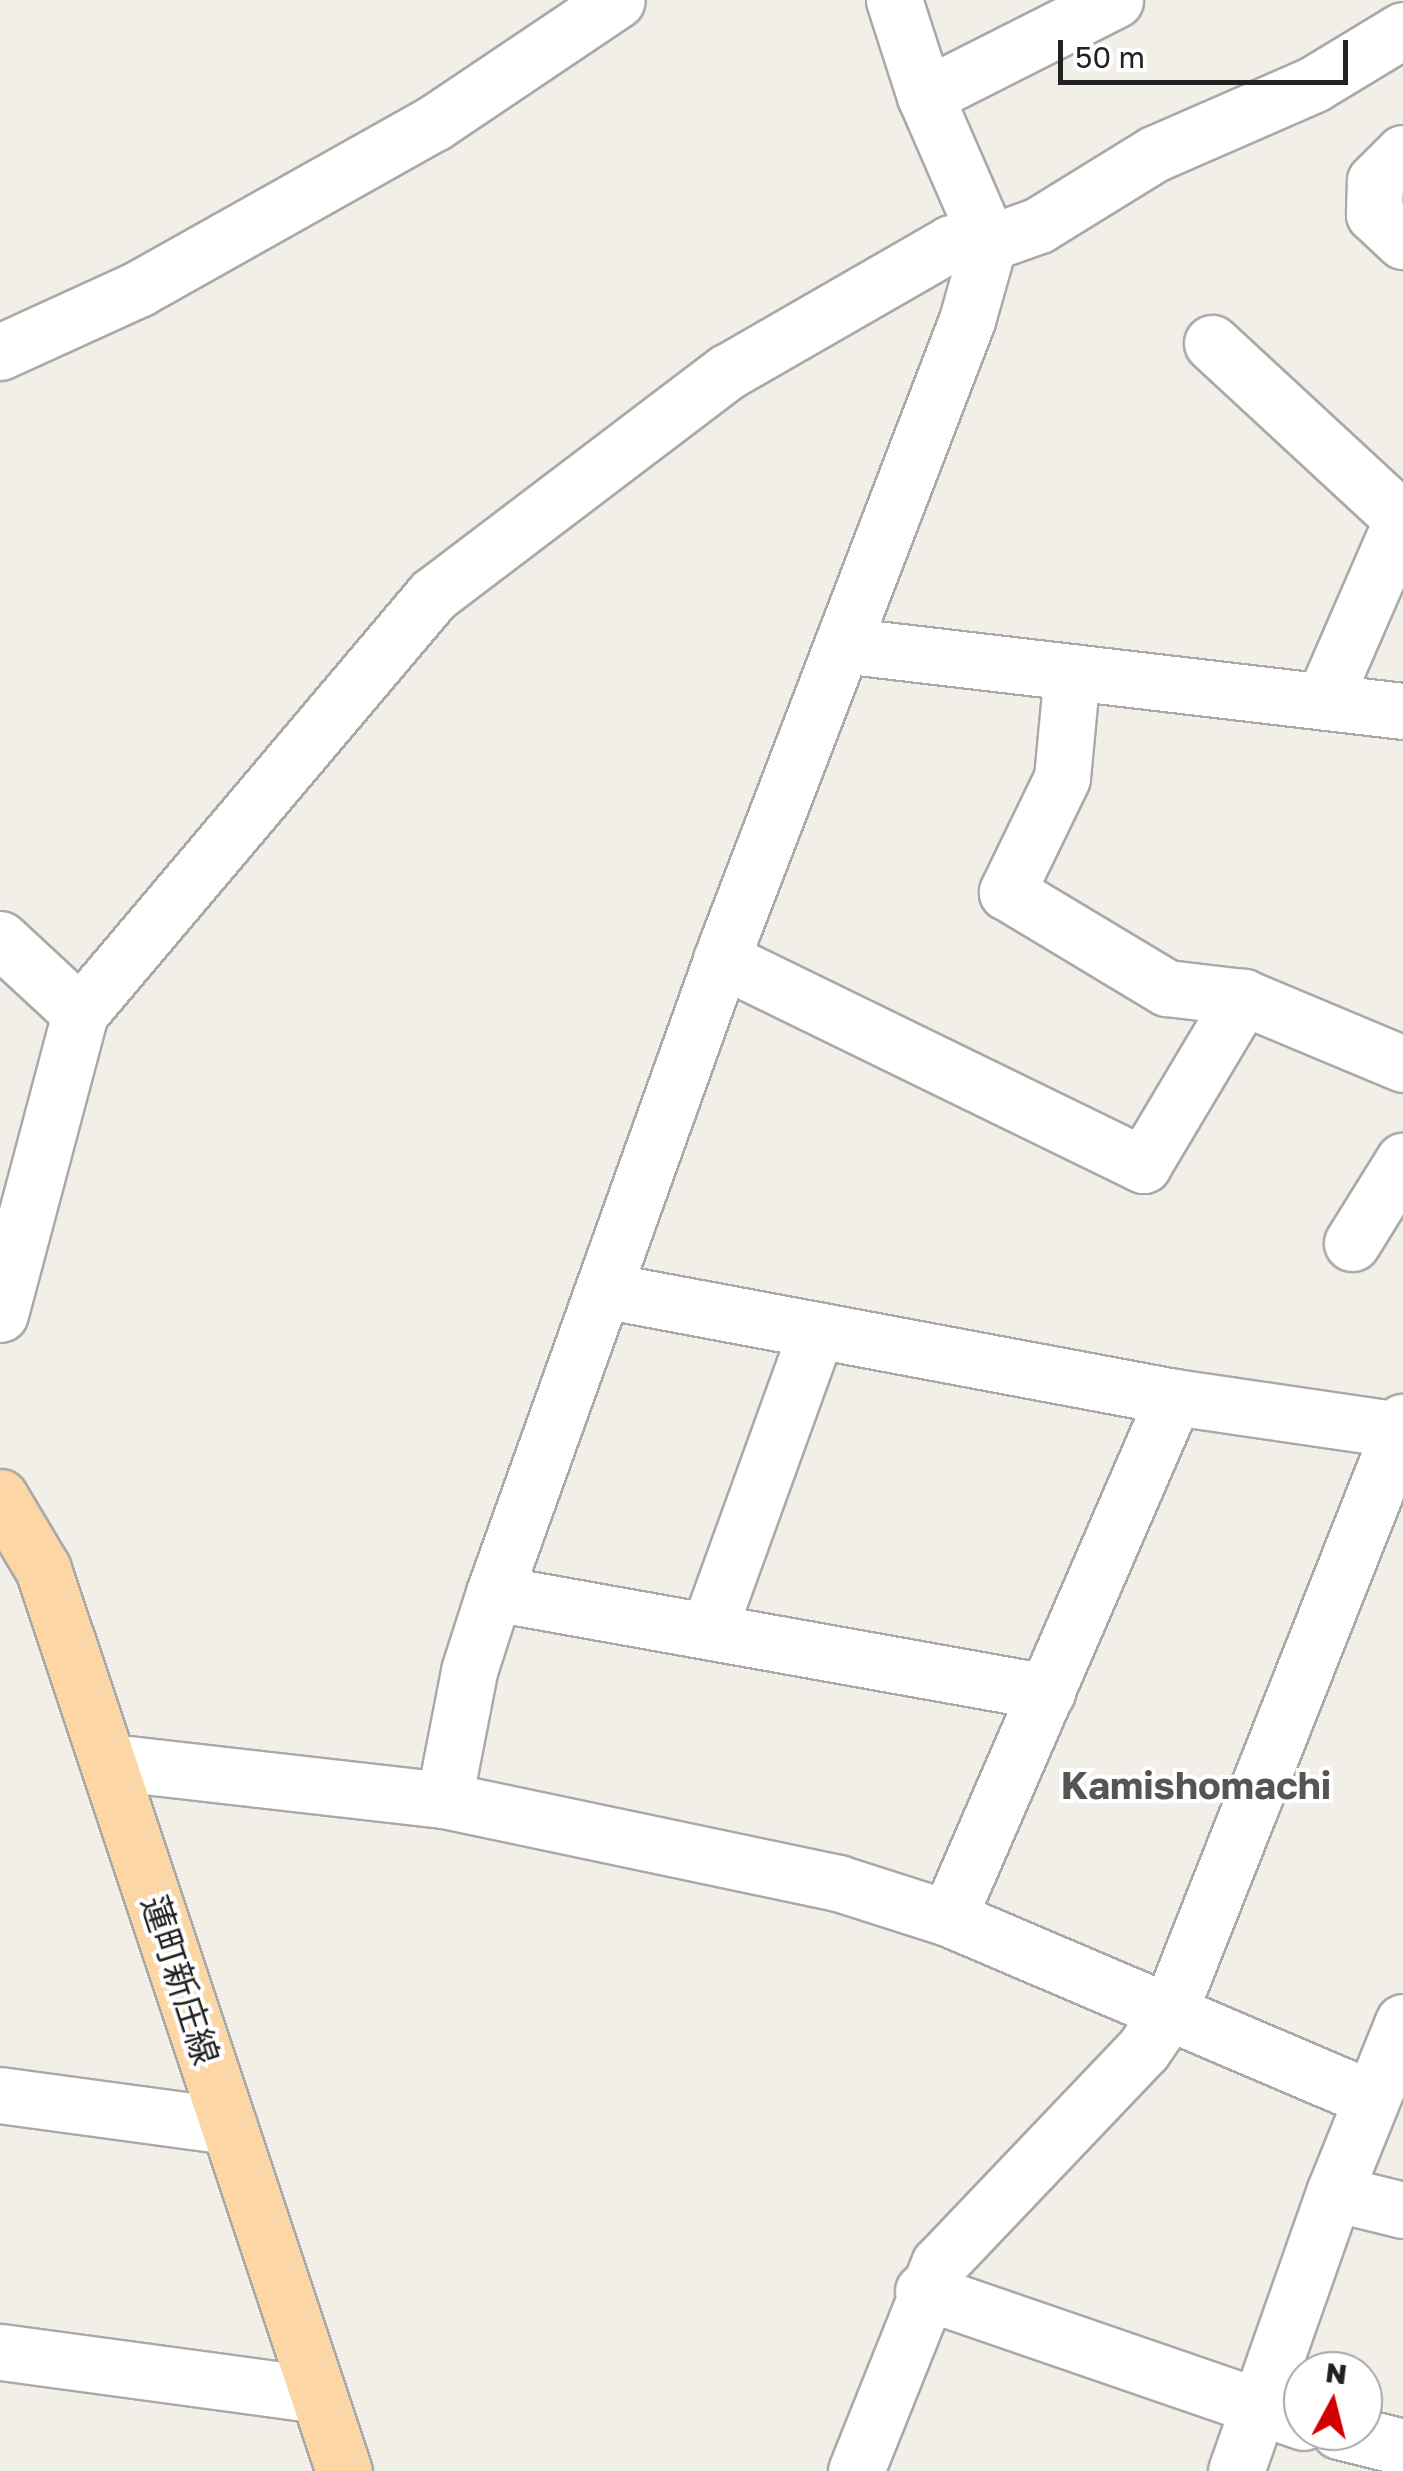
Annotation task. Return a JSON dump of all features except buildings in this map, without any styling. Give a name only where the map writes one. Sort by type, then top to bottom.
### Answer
[{"type":"main road","name":"蓮町新庄線","points":[[0,1497],[43,1568],[344,2471]]},
{"type":"street","points":[[0,352],[138,289],[434,124],[616,0]]},
{"type":"street","points":[[444,1800],[469,1672],[494,1593],[721,959],[966,320],[988,243],[925,96],[894,0]]},
{"type":"street","points":[[925,96],[1115,0]]},
{"type":"street","points":[[0,1314],[80,1013],[433,595],[727,372],[951,242],[988,243],[1039,225],[1154,154],[1314,84],[1403,30]]},
{"type":"street","points":[[1403,153],[1375,181],[1374,214],[1403,241]]},
{"type":"street","points":[[1212,343],[1402,518],[1323,701]]},
{"type":"street","points":[[842,646],[1403,710]]},
{"type":"street","points":[[1072,672],[1062,778],[1007,892],[1167,988],[1243,997],[1403,1064]]},
{"type":"street","points":[[0,939],[80,1013]]},
{"type":"street","points":[[721,959],[1143,1165],[1243,997]]},
{"type":"street","points":[[1352,1243],[1403,1161]]},
{"type":"street","points":[[603,1290],[1174,1398],[1401,1426],[1169,2012],[1143,2050],[939,2264],[923,2291],[856,2471]]},
{"type":"street","points":[[708,1632],[818,1330]]},
{"type":"street","points":[[948,1918],[1174,1398]]},
{"type":"street","points":[[494,1593],[1047,1692]]},
{"type":"street","points":[[110,1762],[444,1800],[838,1884],[948,1918],[1371,2098]]},
{"type":"street","points":[[1236,2471],[1278,2416],[1334,2193],[1403,2022]]},
{"type":"street","points":[[0,2096],[229,2126]]},
{"type":"street","points":[[1334,2193],[1403,2210]]},
{"type":"street","points":[[923,2291],[1278,2416]]},
{"type":"street","points":[[2,2352],[318,2395]]},
{"type":"district","name":"Kamishomachi","points":[[1196,1785]]}]
